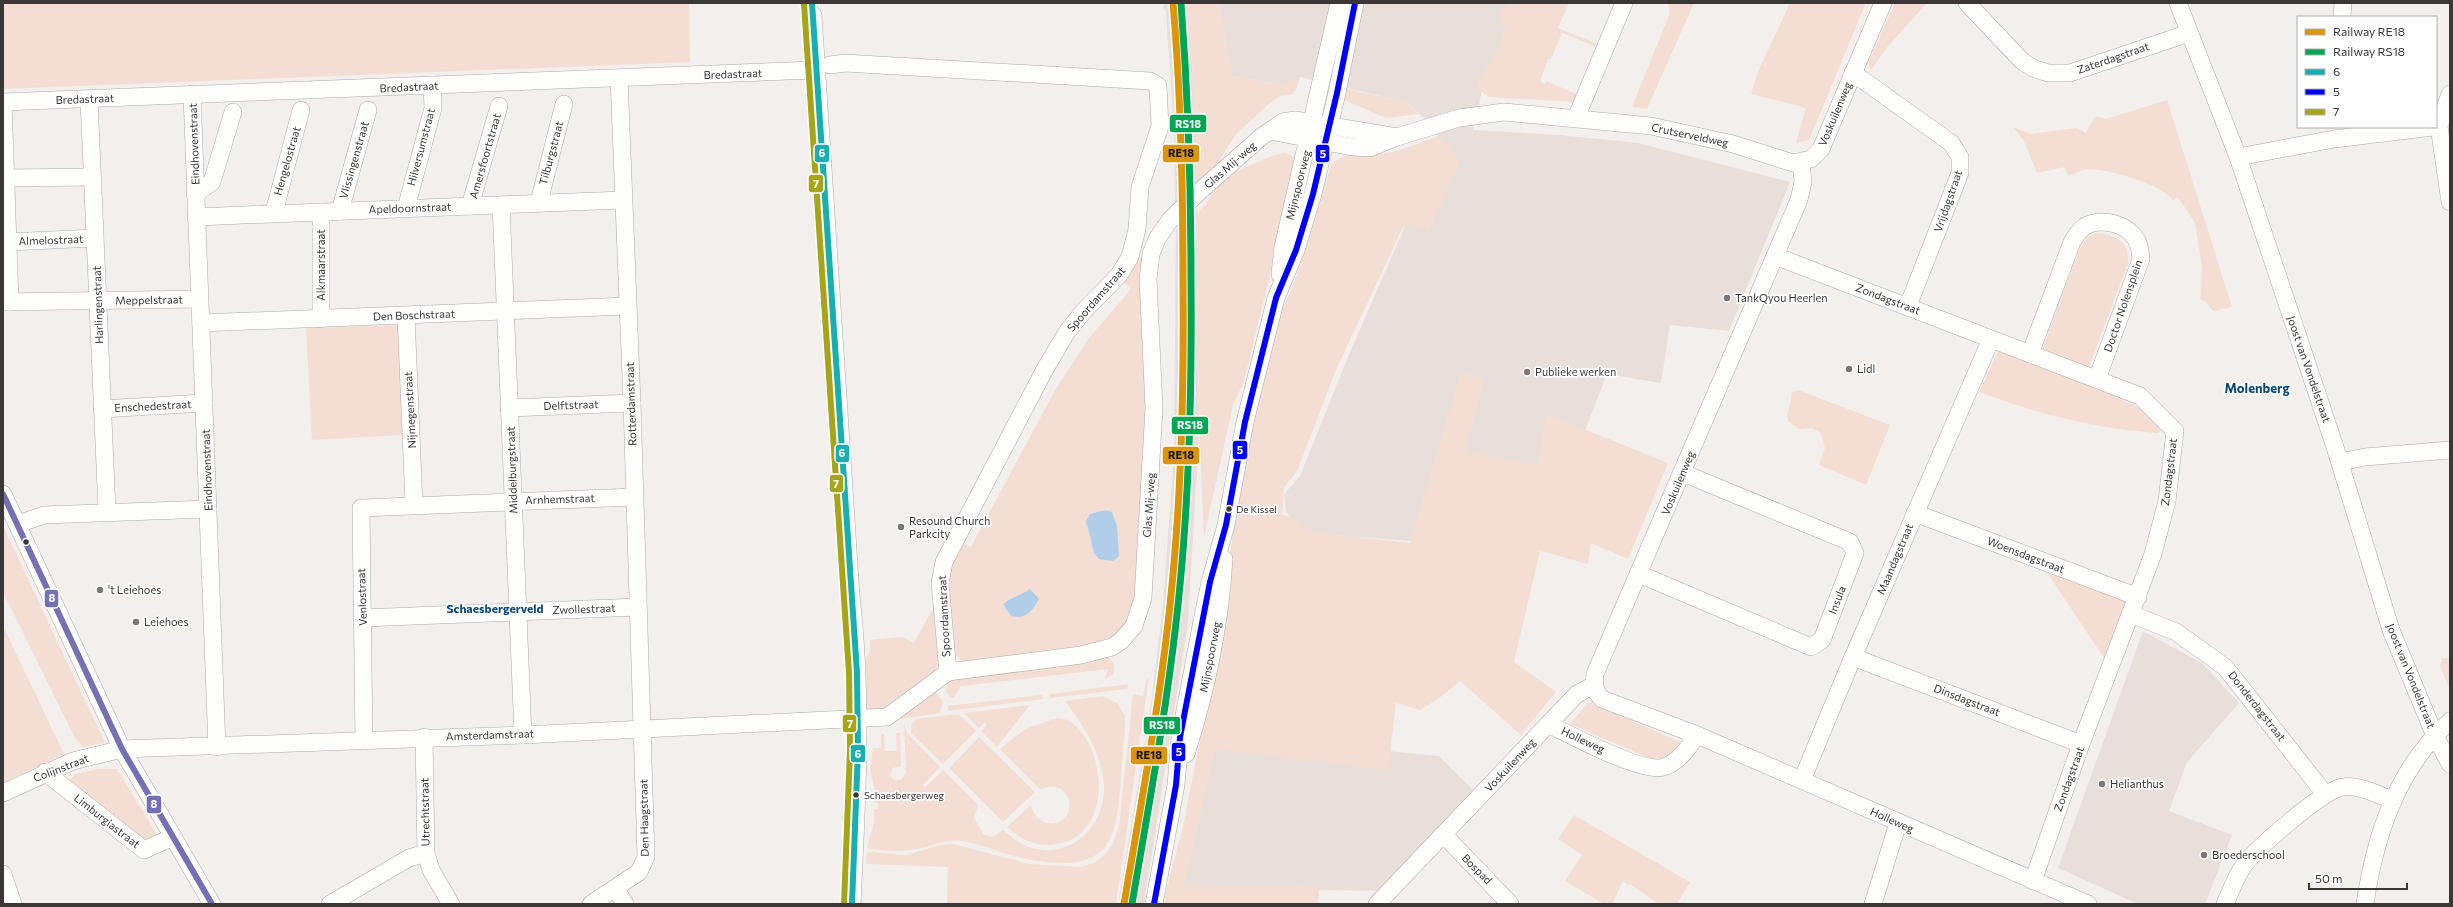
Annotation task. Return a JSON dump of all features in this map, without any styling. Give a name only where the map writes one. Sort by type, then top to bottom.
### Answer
[{"type":"street","name":"Mijnspoorweg","points":[[1320,132],[1340,3]]},
{"type":"street","name":"Mijnspoorweg","points":[[1154,904],[1176,785],[1198,719],[1208,669],[1222,584],[1226,525],[1250,401],[1276,298],[1283,247],[1320,132],[1355,3]]},
{"type":"street","points":[[1576,118],[1624,3]]},
{"type":"street","name":"Voskuilenweg","points":[[1377,904],[1577,694],[1594,686],[1595,674],[1683,473],[1801,194],[1803,182],[1802,163],[1811,159],[1821,149],[1883,3]]},
{"type":"street","name":"Zaterdagstraat","points":[[1967,3],[2022,60],[2033,68],[2048,73],[2070,72],[2189,33]]},
{"type":"street","name":"Joost van Vondelstraat","points":[[2178,3],[2238,157],[2340,462],[2391,630],[2434,736],[2450,764]]},
{"type":"street","points":[[2342,16],[2343,3]]},
{"type":"street","points":[[813,15],[823,68],[851,596],[855,632],[857,719],[852,904]]},
{"type":"street","name":"Spoordamstraat","points":[[823,68],[844,63],[1150,81],[1158,86],[1160,126],[1140,187],[1137,229],[1130,257],[1122,271],[1067,332],[1045,369],[944,562],[940,583],[948,672]]},
{"type":"street","name":"Bredastraat","points":[[3,102],[618,78],[823,68]]},
{"type":"street","name":"Vrijdagstraat","points":[[1853,73],[1951,143],[1960,157],[1960,173],[1908,306]]},
{"type":"street","name":"Rotterdamstraat","points":[[618,78],[632,402],[642,729]]},
{"type":"street","name":"Hilversumstraat","points":[[406,208],[433,108],[432,85]]},
{"type":"street","name":"Eindhovenstraat","points":[[192,94],[217,747]]},
{"type":"street","points":[[2450,94],[2439,126],[2450,202]]},
{"type":"street","name":"Harlingenstraat","points":[[89,99],[107,511]]},
{"type":"street","points":[[3,102],[7,178],[8,242],[6,302]]},
{"type":"street","name":"Tilburgstraat","points":[[539,202],[564,104]]},
{"type":"street","name":"Amersfoortstraat","points":[[470,206],[499,106]]},
{"type":"street","name":"Hengelostraat","points":[[274,212],[301,110]]},
{"type":"street","name":"Vlissingenstraat","points":[[340,211],[368,110]]},
{"type":"street","name":"Eindhovenstraat","points":[[195,194],[212,182],[233,112]]},
{"type":"street","name":"Crutserveldweg","points":[[1320,132],[1396,137],[1478,114],[1504,112],[1631,123],[1733,144],[1789,162],[1802,163]]},
{"type":"street","name":"Glas Mij-weg","points":[[857,719],[887,717],[948,672],[1100,652],[1115,646],[1134,626],[1143,598],[1154,435],[1148,279],[1151,254],[1161,233],[1175,215],[1224,168],[1271,131],[1287,121],[1320,132]]},
{"type":"street","points":[[2238,157],[2335,133],[2409,128]]},
{"type":"street","points":[[7,178],[92,177]]},
{"type":"street","name":"Apeldoornstraat","points":[[196,217],[274,212],[321,212],[500,205],[539,202],[623,200]]},
{"type":"street","name":"Middelburgstraat","points":[[500,205],[523,735]]},
{"type":"street","name":"Alkmaarstraat","points":[[321,212],[321,319]]},
{"type":"street","name":"Doctor Nolensplein","points":[[2030,354],[2072,242],[2084,227],[2092,223],[2102,222],[2114,224],[2131,233],[2140,245],[2141,259],[2097,379]]},
{"type":"street","name":"Almelostraat","points":[[8,242],[95,238]]},
{"type":"street","name":"Zondagstraat","points":[[1776,256],[2140,396],[2175,431],[2167,501],[2153,554],[2138,597],[2081,744],[2033,881]]},
{"type":"street","name":"Meppelstraat","points":[[6,302],[199,299]]},
{"type":"street","name":"Den Boschstraat","points":[[201,323],[627,306]]},
{"type":"street","name":"Nijmegenstraat","points":[[406,316],[414,504]]},
{"type":"street","name":"Maandagstraat","points":[[1802,780],[1853,656],[1991,339]]},
{"type":"street","name":"Delftstraat","points":[[510,408],[632,402]]},
{"type":"street","name":"Enschedestraat","points":[[102,409],[204,403]]},
{"type":"street","points":[[2340,462],[2365,457],[2450,450]]},
{"type":"street","name":"Insula","points":[[1639,574],[1812,647],[1822,640],[1855,554],[1850,542],[1683,473]]},
{"type":"street","points":[[3,494],[122,749],[212,904]]},
{"type":"street","name":"Arnhemstraat","points":[[414,504],[634,497]]},
{"type":"street","name":"Venlostraat","points":[[364,741],[363,618],[359,510],[363,507],[414,504]]},
{"type":"street","points":[[18,524],[44,515],[107,511],[208,509]]},
{"type":"street","name":"Woensdagstraat","points":[[1915,513],[2138,597]]},
{"type":"street","name":"Zwollestraat","points":[[363,618],[638,607]]},
{"type":"street","name":"Donderdagstraat","points":[[2131,614],[2176,632],[2225,667],[2325,794]]},
{"type":"street","name":"Dinsdagstraat","points":[[1853,656],[2081,744]]},
{"type":"street","name":"Holleweg","points":[[1594,686],[1602,699],[1697,735],[2088,904]]},
{"type":"street","name":"Amsterdamstraat","points":[[122,749],[217,747],[424,737],[523,735],[857,719]]},
{"type":"street","points":[[2365,904],[2373,859],[2393,800],[2412,764],[2434,736],[2450,721]]},
{"type":"street","name":"Holleweg","points":[[1548,724],[1641,767],[1664,767],[1688,749],[1697,735]]},
{"type":"street","name":"Den Haagstraat","points":[[591,904],[616,889],[639,872],[646,857],[642,729]]},
{"type":"street","name":"Utrechtstraat","points":[[424,737],[426,853],[431,870],[451,904]]},
{"type":"street","name":"Colijnstraat","points":[[3,793],[45,772],[89,756],[122,749]]},
{"type":"street","name":"Limburgiastraat","points":[[45,772],[144,850],[173,837]]},
{"type":"street","points":[[2225,904],[2244,866],[2261,847],[2325,794],[2343,787],[2359,788],[2393,800]]},
{"type":"street","points":[[1873,904],[1898,823]]},
{"type":"street","name":"Bospad","points":[[1444,835],[1510,904]]},
{"type":"street","points":[[330,904],[409,858],[426,853]]},
{"type":"street","points":[[3,874],[13,904]]},
{"type":"street","points":[[616,889],[625,904]]},
{"type":"shaded area","points":[[3,3],[689,3],[690,62],[3,89]]},
{"type":"shaded area","points":[[1165,3],[1188,3],[1196,119],[1198,184],[1175,205],[1174,131],[1171,121],[1173,116],[1166,12],[1163,7]]},
{"type":"shaded area","points":[[1188,3],[1218,3],[1232,76],[1281,85],[1300,77],[1296,90],[1290,95],[1281,96],[1271,102],[1236,134],[1218,163],[1198,184],[1196,119]]},
{"type":"shaded area","points":[[1218,3],[1545,3],[1483,86],[1473,130],[1559,135],[1638,143],[1790,182],[1729,331],[1670,325],[1661,383],[1607,374],[1585,431],[1542,472],[1411,541],[1298,532],[1286,511],[1284,494],[1300,476],[1348,357],[1441,144],[1428,121],[1405,102],[1300,77],[1282,85],[1232,76]]},
{"type":"shaded area","points":[[1510,3],[1569,3],[1558,28],[1600,45],[1599,48],[1562,33],[1551,59],[1548,59],[1540,81],[1545,84],[1546,81],[1579,95],[1576,102],[1489,97],[1477,88],[1478,82],[1498,50],[1506,25],[1497,19]]},
{"type":"shaded area","points":[[1668,3],[1694,3],[1647,109],[1632,107],[1670,13]]},
{"type":"shaded area","points":[[1790,3],[1866,3],[1809,140],[1796,143],[1806,108],[1751,94],[1758,72]]},
{"type":"shaded area","points":[[1895,3],[1927,3],[1888,46],[1871,70],[1868,63]]},
{"type":"shaded area","points":[[1342,88],[1405,102],[1419,114],[1386,118],[1342,99]]},
{"type":"shaded area","points":[[2167,100],[2232,307],[2213,311],[2206,302],[2200,299],[2202,267],[2195,223],[2178,197],[2173,201],[2168,195],[2147,183],[2121,175],[2097,170],[2086,169],[2068,176],[2065,167],[2037,173],[2024,141],[2013,127],[2030,134],[2076,128],[2086,133],[2095,116],[2106,119]]},
{"type":"shaded area","points":[[1437,137],[1451,146],[1459,164],[1429,230],[1409,224],[1402,229],[1336,370],[1297,471],[1284,488],[1282,515],[1295,520],[1314,532],[1410,543],[1461,373],[1484,379],[1465,451],[1537,465],[1547,414],[1668,463],[1628,559],[1591,543],[1588,564],[1540,551],[1514,662],[1556,692],[1521,735],[1460,681],[1438,699],[1420,710],[1396,703],[1388,770],[1215,749],[1184,886],[1319,887],[1318,904],[1163,904],[1184,822],[1211,681],[1243,467],[1275,325],[1295,281],[1331,165],[1338,159],[1351,154],[1378,154],[1392,152]]},
{"type":"shaded area","points":[[1284,153],[1298,158],[1298,161],[1244,381],[1233,405],[1204,537],[1199,434],[1197,214],[1210,198],[1211,192],[1225,176],[1274,155]]},
{"type":"shaded area","points":[[1197,209],[1199,434],[1188,622],[1144,904],[1118,904],[1151,705],[1163,604],[1174,456],[1176,228]]},
{"type":"shaded area","points":[[2097,233],[2116,238],[2124,245],[2127,250],[2128,264],[2088,369],[2042,350],[2080,248],[2088,237]]},
{"type":"shaded area","points":[[1146,255],[1149,407],[1144,522],[1132,620],[1108,643],[962,661],[956,655],[952,637],[949,565],[961,542],[971,547],[1054,392],[1089,338],[1131,289],[1124,282],[1139,258]],"holes":[[[1105,510],[1094,553],[1086,521],[1090,514]]]},
{"type":"shaded area","points":[[400,325],[402,435],[312,440],[306,328]]},
{"type":"shaded area","points":[[1999,350],[2115,396],[2140,408],[2162,431],[2157,433],[2133,431],[2088,424],[2045,414],[1979,392]]},
{"type":"shaded area","points":[[1798,390],[1890,425],[1866,485],[1819,465],[1825,448],[1820,432],[1812,428],[1798,429],[1788,421],[1787,416],[1792,393]]},
{"type":"shaded area","points":[[3,526],[105,743],[83,747],[75,738],[3,592]]},
{"type":"shaded area","points":[[2042,565],[2128,602],[2109,660],[2104,658]]},
{"type":"shaded area","points":[[932,610],[934,610],[939,664],[932,674],[880,712],[867,709],[866,658],[870,651],[870,640],[903,637],[914,643]]},
{"type":"shaded area","points":[[3,626],[64,754],[3,783]]},
{"type":"shaded area","points":[[2143,631],[2202,663],[2239,703],[2187,762],[2169,811],[2232,835],[2205,904],[2138,904],[2058,868]]},
{"type":"shaded area","points":[[1108,657],[1114,665],[1114,670],[1113,675],[1105,679],[1108,669],[961,686],[953,698],[949,697],[946,691],[949,680]]},
{"type":"shaded area","points":[[2442,658],[2450,658],[2450,690],[2440,666]]},
{"type":"shaded area","points":[[1149,677],[1116,904],[947,904],[948,867],[866,864],[867,852],[906,855],[940,845],[953,844],[1029,864],[1080,867],[1094,863],[1104,855],[1112,845],[1119,827],[1133,694],[1143,696],[1146,681]]},
{"type":"shaded area","points":[[1128,684],[1127,689],[1050,698],[1050,694]]},
{"type":"shaded area","points":[[934,689],[943,702],[940,713],[900,719],[896,718]]},
{"type":"shaded area","points":[[1042,695],[1043,699],[948,711],[948,706]]},
{"type":"shaded area","points":[[1103,696],[1117,703],[1125,716],[1125,732],[1116,820],[1111,836],[1104,848],[1093,857],[1077,862],[1057,863],[1032,860],[962,841],[946,842],[901,851],[887,851],[867,848],[874,823],[874,809],[878,809],[878,803],[874,802],[875,791],[870,769],[873,748],[881,748],[881,734],[884,734],[885,751],[897,751],[896,733],[900,733],[901,766],[893,768],[890,775],[895,781],[902,779],[906,773],[904,723],[907,733],[940,767],[923,785],[926,787],[943,770],[978,805],[974,818],[984,835],[994,837],[1003,830],[1015,840],[1029,847],[1044,850],[1059,849],[1072,844],[1083,837],[1099,814],[1103,800],[1104,785],[1095,750],[1079,720],[1065,701]]},
{"type":"shaded area","points":[[1589,702],[1680,742],[1676,749],[1670,754],[1654,760],[1570,724]]},
{"type":"shaded area","points":[[1030,705],[997,747],[981,731],[987,725],[985,722],[979,728],[964,713]]},
{"type":"shaded area","points":[[958,714],[976,731],[943,764],[911,733],[911,725],[917,719]]},
{"type":"shaded area","points":[[1057,718],[1072,723],[1085,736],[1094,755],[1098,777],[1098,799],[1091,820],[1078,835],[1057,844],[1043,845],[1030,842],[1018,836],[1007,827],[1031,805],[1033,812],[1041,821],[1052,824],[1058,822],[1068,814],[1070,807],[1067,795],[1064,791],[1053,786],[1041,790],[1000,749],[1025,729]]},
{"type":"shaded area","points":[[1210,734],[1439,756],[1474,791],[1377,891],[1178,887]]},
{"type":"shaded area","points":[[979,737],[1035,792],[1003,822],[949,768]]},
{"type":"shaded area","points":[[98,769],[117,769],[159,838],[143,843],[69,780],[76,774]]},
{"type":"shaded area","points":[[1574,815],[1690,882],[1677,904],[1659,904],[1630,884],[1628,885],[1623,881],[1612,904],[1604,904],[1565,881],[1582,855],[1558,839]]},
{"type":"water","points":[[1105,510],[1112,512],[1117,526],[1119,556],[1113,561],[1099,559],[1094,553],[1086,521],[1090,514]]},
{"type":"water","points":[[1030,589],[1039,599],[1034,608],[1028,614],[1016,617],[1011,616],[1003,604]]},
{"type":"rail line","name":"RE18","points":[[1124,904],[1163,665],[1172,585],[1178,509],[1183,395],[1183,211],[1180,107],[1173,3]]},
{"type":"rail line","name":"RS18","points":[[1132,904],[1171,665],[1180,585],[1186,508],[1191,392],[1191,242],[1190,174],[1181,3]]},
{"type":"transit line","name":"6","points":[[812,3],[857,673],[858,750],[852,904]]},
{"type":"transit line","name":"5","points":[[1154,904],[1176,785],[1180,737],[1210,582],[1226,525],[1245,422],[1276,298],[1296,250],[1313,194],[1337,93],[1355,3]]},
{"type":"transit line","name":"7","points":[[804,4],[849,673],[850,750],[844,904]]},
{"type":"transit line","name":"8","points":[[3,494],[122,749],[212,904]]},
{"type":"place","name":"TankQyou Heerlen","points":[[1727,298]]},
{"type":"place","name":"Lidl","points":[[1849,369]]},
{"type":"place","name":"Publieke werken","points":[[1527,372]]},
{"type":"place","name":"De Kissel","points":[[1229,509]]},
{"type":"place","name":"Resound Church Parkcity","points":[[901,527]]},
{"type":"place","name":"'t Leiehoes","points":[[100,590]]},
{"type":"place","name":"Leiehoes","points":[[136,622]]},
{"type":"place","name":"Helianthus","points":[[2102,784]]},
{"type":"place","name":"Schaesbergerweg","points":[[856,795]]},
{"type":"place","name":"Broederschool","points":[[2204,855]]},
{"type":"district","name":"Molenberg","points":[[2257,388]]},
{"type":"district","name":"Schaesbergerveld","points":[[495,609]]}]
